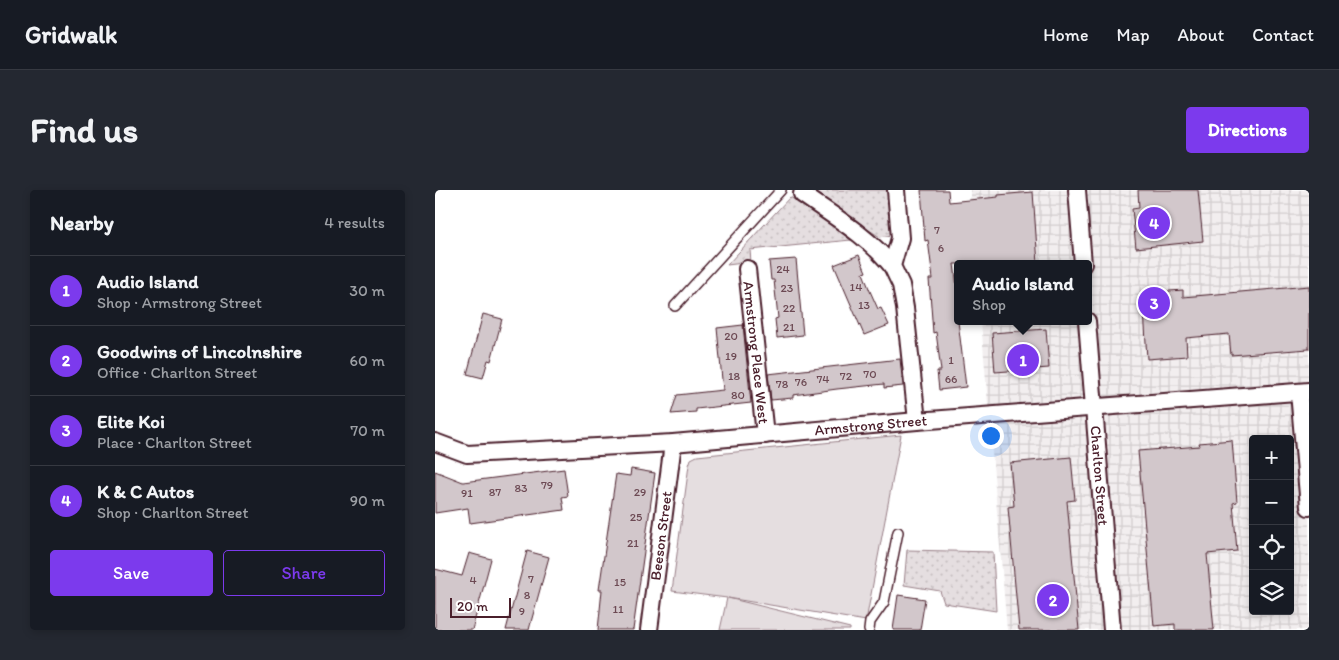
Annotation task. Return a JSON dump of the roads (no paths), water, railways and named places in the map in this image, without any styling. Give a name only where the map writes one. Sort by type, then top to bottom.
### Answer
[{"type":"street","points":[[892,266],[900,238],[896,190]]},
{"type":"street","points":[[1077,190],[1083,260]]},
{"type":"street","points":[[802,194],[865,239],[881,252],[892,266],[901,285],[905,308],[917,421]]},
{"type":"street","name":"Armstrong Place West","points":[[747,269],[765,435]]},
{"type":"street","name":"Charlton Street","points":[[1087,325],[1112,630]]},
{"type":"street","points":[[1304,392],[1309,507]]},
{"type":"street","name":"Armstrong Street","points":[[435,442],[467,454],[673,443],[917,421],[1304,392]]},
{"type":"street","name":"Beeson Street","points":[[649,630],[673,443]]},
{"type":"lane","points":[[675,306],[781,190]]},
{"type":"lane","points":[[869,630],[870,622],[884,602],[898,532]]},
{"type":"place","name":"K & C Autos","points":[[1154,223]]},
{"type":"place","name":"Elite Koi","points":[[1154,303]]},
{"type":"place","name":"Audio Island","points":[[1023,360]]},
{"type":"place","name":"Goodwins of Lincolnshire","points":[[1053,600]]}]
